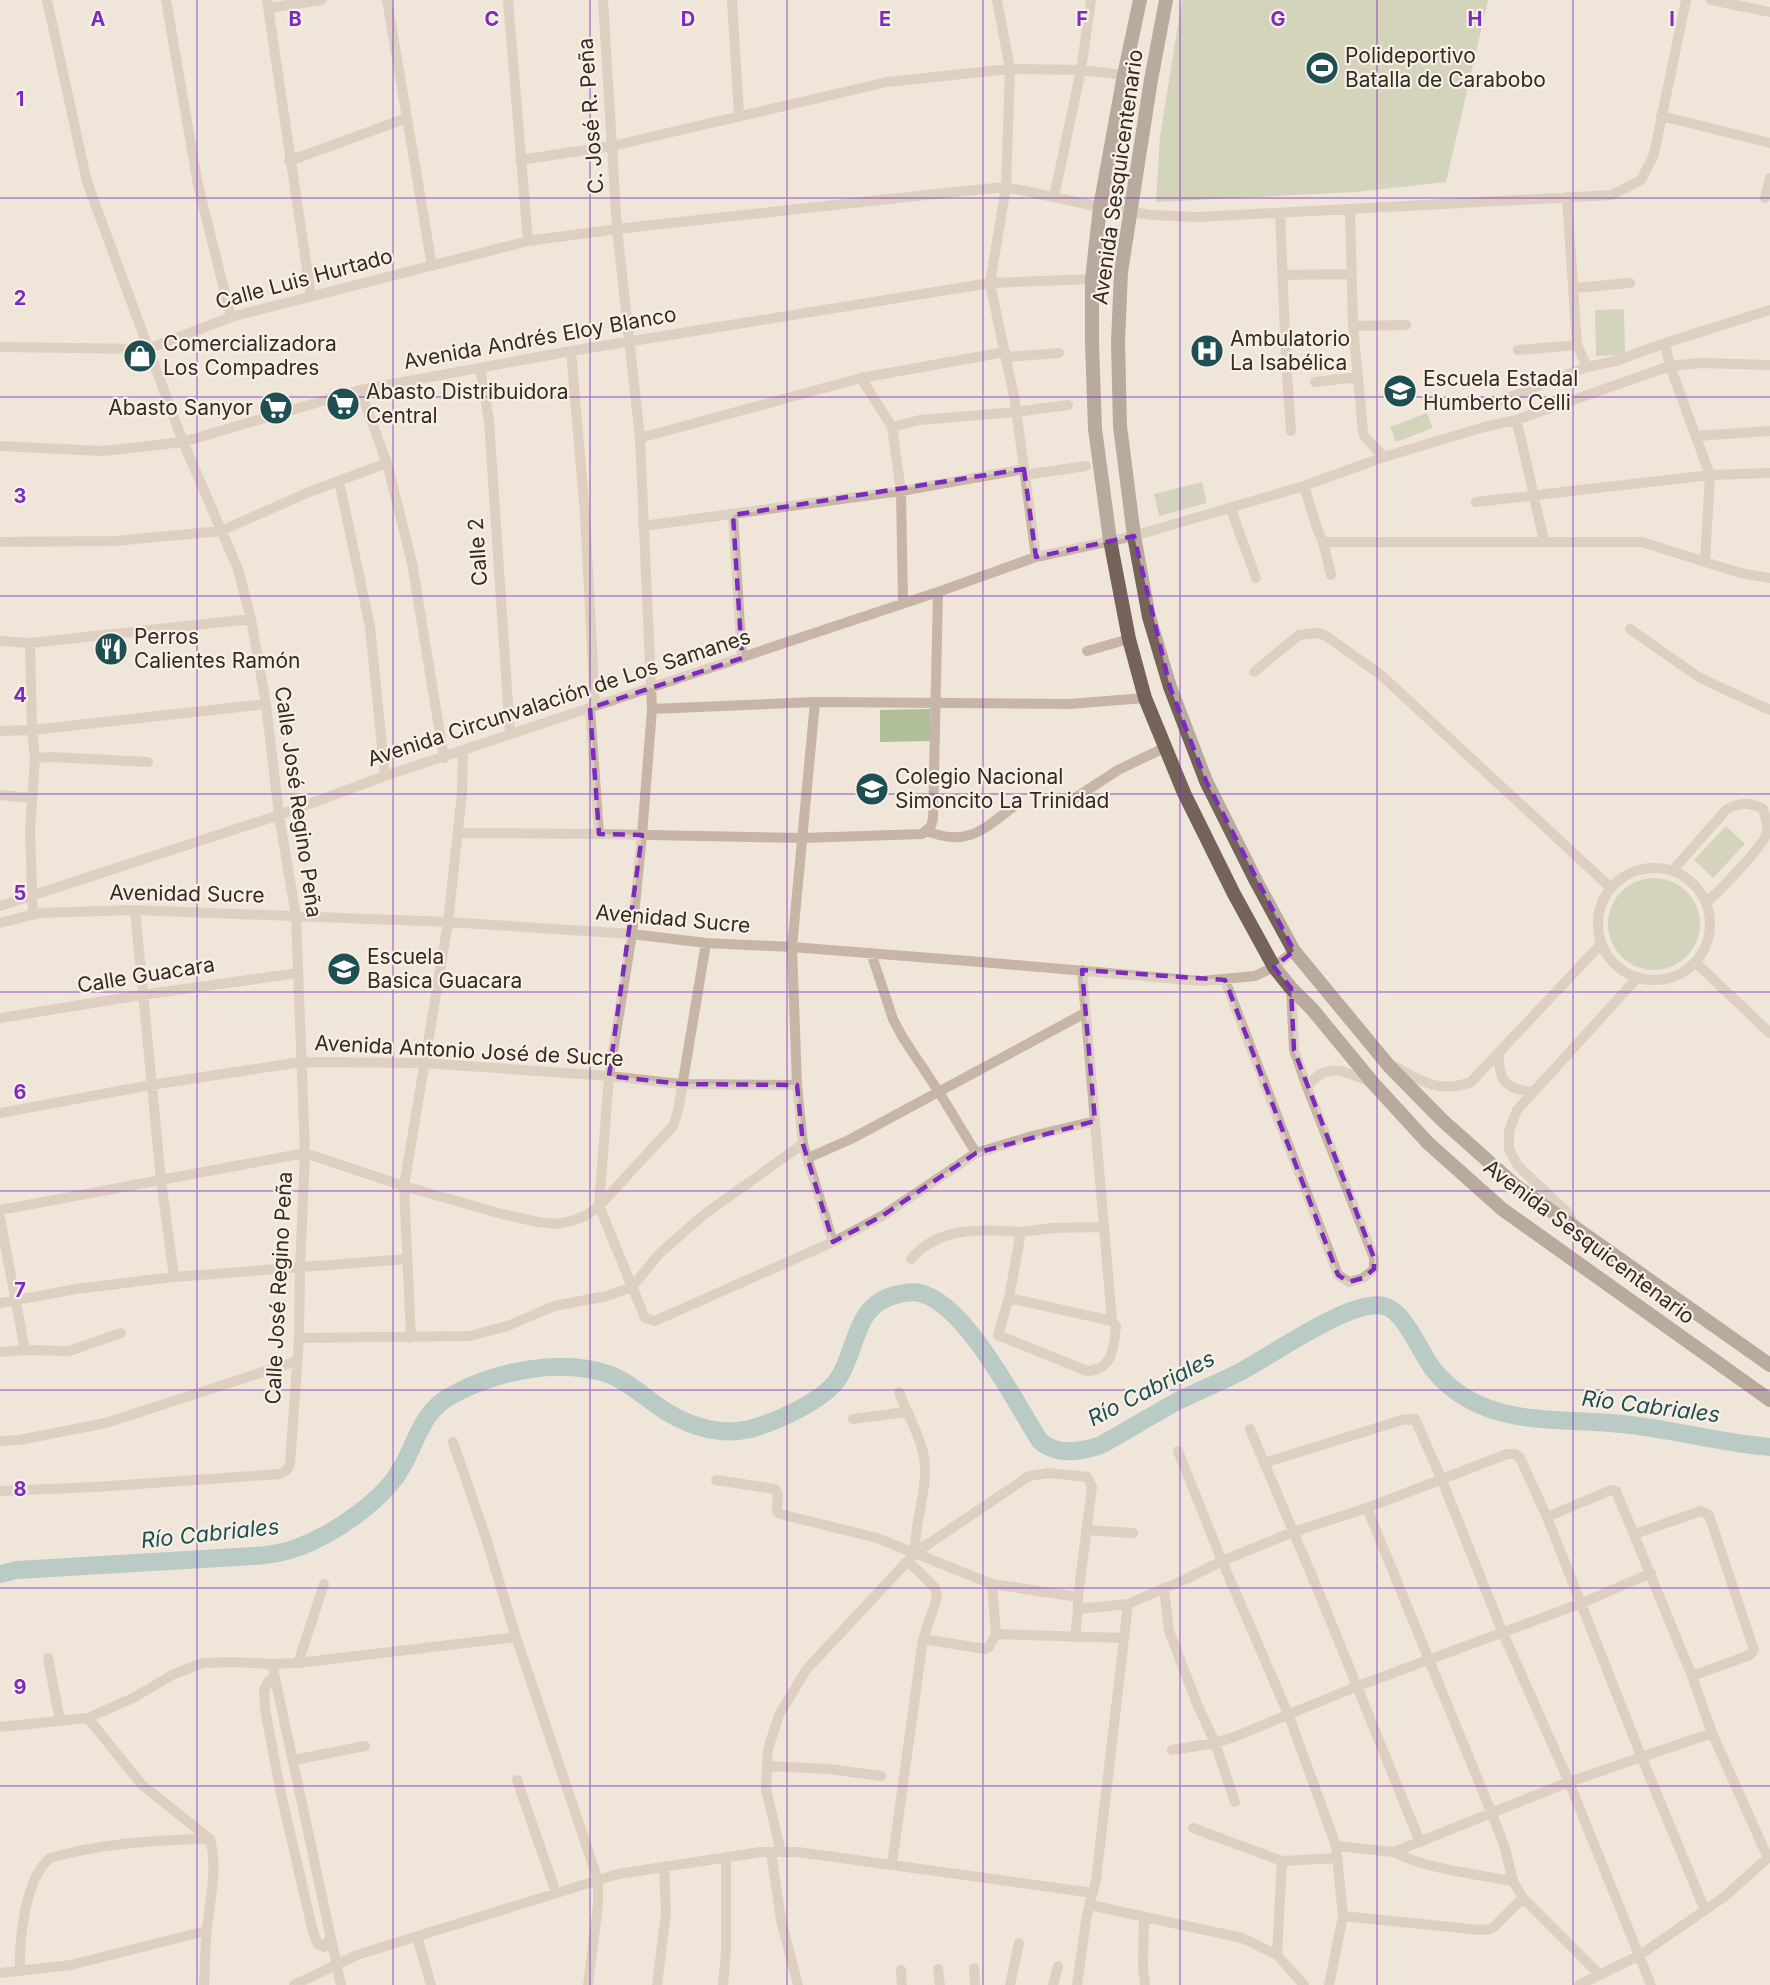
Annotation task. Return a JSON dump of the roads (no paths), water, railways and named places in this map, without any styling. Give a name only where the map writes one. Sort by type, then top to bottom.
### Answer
[{"type":"main road","name":"Avenida Sesquicentenario","points":[[1140,0],[1100,207],[1092,279],[1095,429],[1110,540],[1129,639],[1145,699],[1185,793],[1224,874],[1274,967],[1373,1083],[1428,1143],[1502,1209],[1770,1400]]},
{"type":"main road","name":"Avenida Sesquicentenario","points":[[1166,0],[1121,272],[1118,342],[1120,426],[1134,536],[1149,617],[1167,677],[1206,781],[1294,951],[1385,1062],[1442,1120],[1516,1186],[1770,1365]]},
{"type":"street","name":"Calle José Regino Peña","points":[[0,1491],[280,1474],[287,1470],[290,1464],[299,1338],[305,1153],[296,916],[279,815],[266,704],[251,619],[238,569],[183,442],[87,182],[47,0]]},
{"type":"street","points":[[166,0],[198,185],[231,316]]},
{"type":"street","points":[[311,296],[267,4],[322,0]]},
{"type":"street","points":[[387,0],[432,266]]},
{"type":"street","points":[[508,0],[528,241]]},
{"type":"street","name":"C. José R. Peña","points":[[599,1206],[609,1076],[632,934],[652,709],[640,438],[617,229],[603,0]]},
{"type":"street","points":[[732,0],[739,115]]},
{"type":"street","points":[[997,0],[1010,69],[1006,187],[990,283],[1016,412],[1035,557]]},
{"type":"street","points":[[1054,197],[1081,70],[1091,0]]},
{"type":"street","name":"Calle Luis Hurtado","points":[[0,347],[148,349],[231,316],[528,241],[617,229],[1006,187],[1131,212],[1198,217],[1612,195],[1641,180],[1654,154],[1660,116],[1686,0]]},
{"type":"street","points":[[1711,0],[1770,12]]},
{"type":"street","points":[[520,160],[612,146],[887,82],[1010,69],[1081,70],[1124,75]]},
{"type":"street","points":[[1660,116],[1770,143]]},
{"type":"street","points":[[289,161],[406,118]]},
{"type":"street","points":[[1765,198],[1770,178]]},
{"type":"street","points":[[1567,197],[1577,345],[1587,367]]},
{"type":"street","points":[[1350,210],[1353,327],[1364,436],[1384,457]]},
{"type":"street","points":[[1280,213],[1291,431]]},
{"type":"street","points":[[1283,275],[1350,274]]},
{"type":"street","name":"Avenida Andrés Eloy Blanco","points":[[0,446],[103,451],[183,442],[360,390],[571,351],[990,283],[1092,279]]},
{"type":"street","points":[[1574,288],[1630,282]]},
{"type":"street","points":[[1495,404],[1587,367],[1616,360],[1770,310]]},
{"type":"street","points":[[1353,327],[1406,325]]},
{"type":"street","points":[[1665,343],[1670,366],[1710,475],[1705,562]]},
{"type":"street","points":[[1518,350],[1577,345]]},
{"type":"street","points":[[571,351],[585,514],[599,834]]},
{"type":"street","points":[[640,438],[861,378],[1006,354],[1059,353]]},
{"type":"street","name":"Avenida Circunvalación de Los Samanes","points":[[0,906],[279,815],[385,776],[938,592],[1035,557],[1134,536],[1304,486],[1384,457],[1484,427],[1516,420],[1670,366],[1701,363],[1770,364]]},
{"type":"street","name":"Calle 2","points":[[480,368],[489,421],[510,734]]},
{"type":"street","points":[[1315,382],[1358,377]]},
{"type":"street","points":[[861,378],[892,428],[901,491],[903,602]]},
{"type":"street","points":[[360,390],[387,463],[412,562],[444,758]]},
{"type":"street","points":[[892,428],[920,420],[1068,405]]},
{"type":"street","points":[[1516,420],[1544,540]]},
{"type":"street","points":[[1696,436],[1770,431]]},
{"type":"street","points":[[0,542],[114,541],[221,531],[387,463]]},
{"type":"street","points":[[644,526],[1024,472],[1086,466]]},
{"type":"street","points":[[1476,502],[1710,475],[1770,473]]},
{"type":"street","points":[[339,481],[370,627],[385,776]]},
{"type":"street","points":[[1304,486],[1323,542],[1331,575]]},
{"type":"street","points":[[1230,507],[1256,578]]},
{"type":"street","points":[[733,515],[742,658]]},
{"type":"street","points":[[1323,542],[1544,540],[1642,542],[1740,573],[1770,578]]},
{"type":"street","points":[[458,833],[802,838],[922,834],[927,831],[933,819],[938,592]]},
{"type":"street","points":[[0,641],[30,643],[251,619]]},
{"type":"street","points":[[1630,629],[1700,678],[1770,710]]},
{"type":"street","points":[[1254,672],[1299,635],[1317,633],[1326,636],[1381,675],[1611,888]]},
{"type":"street","points":[[1087,651],[1129,639]]},
{"type":"street","points":[[30,643],[35,759],[30,831],[36,914]]},
{"type":"street","points":[[652,709],[815,702],[1069,704],[1145,699]]},
{"type":"street","points":[[815,702],[792,947],[797,1085],[803,1144],[833,1242]]},
{"type":"street","points":[[0,730],[32,730],[266,704]]},
{"type":"street","points":[[1072,800],[1118,770],[1166,747]]},
{"type":"street","points":[[411,1338],[404,1186],[448,922],[462,793],[463,751]]},
{"type":"street","points":[[35,759],[148,762]]},
{"type":"street","points":[[0,795],[32,798]]},
{"type":"street","points":[[927,831],[943,837],[962,838],[981,830],[1017,804]]},
{"type":"street","points":[[1673,870],[1726,810],[1735,804],[1766,805],[1767,834],[1760,845],[1706,903]]},
{"type":"street","points":[[1655,867],[1673,870],[1690,879],[1702,893],[1709,911],[1710,930],[1706,947],[1695,962],[1681,974],[1663,980],[1645,979],[1628,974],[1613,962],[1602,943],[1598,929],[1600,911],[1607,893],[1620,879],[1636,870],[1655,867]]},
{"type":"street","points":[[135,910],[161,1180],[174,1277]]},
{"type":"street","name":"Avenidad Sucre","points":[[0,923],[36,914],[135,910],[448,922],[632,934],[706,943],[871,953],[1201,981],[1256,976],[1274,967],[1294,951]]},
{"type":"street","points":[[0,1210],[305,1153],[404,1186],[502,1214],[555,1224],[572,1221],[587,1215],[599,1206],[673,1126],[678,1111],[706,943]]},
{"type":"street","points":[[1385,1062],[1438,1087],[1456,1088],[1471,1082],[1602,943]]},
{"type":"street","points":[[871,953],[893,1019],[976,1153]]},
{"type":"street","points":[[1695,962],[1770,1033]]},
{"type":"street","points":[[1021,1232],[1009,1298],[998,1335],[1087,1371],[1100,1370],[1114,1349],[1116,1326],[1112,1321],[1102,1227],[1082,970]]},
{"type":"street","name":"Calle Guacara","points":[[0,1018],[298,973]]},
{"type":"street","points":[[1580,1232],[1566,1211],[1518,1166],[1509,1149],[1509,1131],[1517,1110],[1638,977]]},
{"type":"street","points":[[1225,980],[1338,1275],[1349,1282],[1363,1278],[1374,1269],[1374,1258],[1294,1050],[1291,988]]},
{"type":"street","points":[[808,1158],[851,1139],[1085,1013]]},
{"type":"street","points":[[1499,1052],[1498,1067],[1502,1079],[1510,1087],[1533,1092]]},
{"type":"street","name":"Avenida Antonio José de Sucre","points":[[0,1113],[151,1085],[301,1062],[423,1063],[681,1083],[797,1085]]},
{"type":"street","points":[[1307,1088],[1313,1079],[1332,1070],[1343,1071],[1373,1083]]},
{"type":"street","points":[[599,1206],[645,1318],[656,1321],[833,1242],[882,1216],[976,1153],[1032,1136],[1095,1121]]},
{"type":"street","points":[[299,1338],[470,1336],[510,1326],[554,1306],[607,1296],[632,1287],[659,1254],[702,1216],[803,1144]]},
{"type":"street","points":[[0,1218],[25,1350]]},
{"type":"street","points":[[911,1259],[920,1248],[942,1237],[962,1231],[982,1229],[1021,1232],[1052,1228],[1102,1227]]},
{"type":"street","points":[[0,1303],[76,1289],[174,1277],[407,1260]]},
{"type":"street","points":[[1009,1298],[1112,1321]]},
{"type":"street","points":[[0,1352],[69,1351],[121,1334]]},
{"type":"street","points":[[0,1442],[106,1423],[297,1361]]},
{"type":"street","points":[[892,1864],[924,1639],[937,1592],[911,1557],[924,1476],[924,1457],[917,1433],[899,1392]]},
{"type":"street","points":[[853,1419],[906,1412]]},
{"type":"street","points":[[1264,1463],[1411,1418],[1417,1422],[1502,1632],[1569,1782],[1651,1985]]},
{"type":"street","points":[[1250,1429],[1358,1686],[1420,1842]]},
{"type":"street","points":[[453,1442],[598,1880],[598,1905],[588,1985]]},
{"type":"street","points":[[1178,1450],[1222,1561],[1289,1716],[1336,1846],[1343,1916],[1329,1985]]},
{"type":"street","points":[[1078,1609],[1128,1604],[1222,1561],[1293,1532],[1367,1508],[1507,1454],[1515,1454],[1520,1458],[1547,1517],[1641,1756],[1705,1910]]},
{"type":"street","points":[[798,1985],[781,1920],[776,1852],[766,1789],[768,1749],[779,1715],[806,1670],[911,1557],[1029,1476],[1049,1473],[1087,1477],[1092,1487],[1075,1637]]},
{"type":"street","points":[[716,1480],[775,1489],[778,1494],[777,1511],[780,1514],[877,1538],[911,1557],[992,1584],[1078,1597]]},
{"type":"street","points":[[1547,1517],[1614,1490],[1619,1496],[1692,1676],[1712,1732],[1769,1857],[1724,1897],[1640,1955],[1579,1985]]},
{"type":"street","points":[[1367,1508],[1492,1814],[1513,1881],[1523,1898],[1600,1974]]},
{"type":"street","points":[[1635,1533],[1701,1511],[1709,1515],[1754,1650],[1750,1655],[1692,1676]]},
{"type":"street","points":[[1086,1530],[1133,1533]]},
{"type":"street","points":[[1172,1750],[1215,1743],[1289,1716],[1358,1686],[1582,1603],[1651,1573]]},
{"type":"street","points":[[298,1663],[324,1584]]},
{"type":"street","points":[[924,1639],[985,1649],[989,1647],[996,1634],[992,1584]]},
{"type":"street","points":[[1164,1588],[1169,1631],[1215,1743],[1235,1802]]},
{"type":"street","points":[[1077,1985],[1096,1880],[1128,1604]]},
{"type":"street","points":[[996,1634],[1123,1638]]},
{"type":"street","points":[[0,1727],[88,1718],[133,1698],[174,1674],[203,1664],[298,1663],[516,1637]]},
{"type":"street","points":[[48,1658],[60,1721]]},
{"type":"street","points":[[272,1664],[341,1985]]},
{"type":"street","points":[[275,1677],[269,1681],[264,1690],[265,1709],[281,1794],[313,1932],[318,1944],[324,1947],[330,1938]]},
{"type":"street","points":[[88,1718],[142,1785],[210,1839],[213,1850],[213,1872],[206,1931],[204,1985]]},
{"type":"street","points":[[1394,1852],[1569,1782],[1712,1732]]},
{"type":"street","points":[[294,1760],[365,1746]]},
{"type":"street","points":[[767,1766],[828,1769],[881,1776]]},
{"type":"street","points":[[517,1780],[556,1893]]},
{"type":"street","points":[[1193,1828],[1282,1861],[1338,1858]]},
{"type":"street","points":[[20,1971],[19,1950],[27,1906],[42,1864],[50,1858],[111,1844],[210,1839]]},
{"type":"street","points":[[1336,1846],[1394,1852],[1404,1858],[1513,1881]]},
{"type":"street","points":[[294,1985],[357,1954],[618,1874],[776,1852],[798,1852],[892,1864],[1093,1893]]},
{"type":"street","points":[[723,1985],[726,1952],[726,1858]]},
{"type":"street","points":[[1277,1955],[1282,1861]]},
{"type":"street","points":[[657,1985],[666,1913],[664,1867]]},
{"type":"street","points":[[1343,1916],[1480,1930],[1495,1926],[1523,1898]]},
{"type":"street","points":[[1090,1905],[1242,1938],[1277,1955],[1304,1985]]},
{"type":"street","points":[[1144,1917],[1145,1985]]},
{"type":"street","points":[[0,1973],[71,1965],[206,1931]]},
{"type":"street","points":[[417,1937],[431,1985]]},
{"type":"street","points":[[1010,1985],[1019,1943]]},
{"type":"street","points":[[1053,1985],[1058,1966]]},
{"type":"street","points":[[974,1968],[975,1985]]},
{"type":"street","points":[[938,1969],[939,1985]]},
{"type":"street","points":[[900,1970],[902,1985]]},
{"type":"waterway","name":"Río Cabriales","points":[[0,1574],[17,1570],[260,1556],[299,1547],[342,1525],[383,1492],[402,1467],[422,1426],[443,1401],[471,1386],[529,1369],[569,1367],[608,1374],[626,1383],[665,1411],[700,1427],[738,1431],[761,1426],[798,1410],[831,1387],[838,1379],[858,1330],[871,1309],[881,1301],[895,1295],[911,1292],[920,1293],[937,1301],[955,1315],[988,1356],[1040,1441],[1061,1451],[1077,1451],[1101,1445],[1176,1402],[1238,1373],[1331,1319],[1369,1306],[1384,1306],[1398,1315],[1439,1376],[1450,1387],[1481,1406],[1540,1419],[1641,1426],[1770,1447]]},
{"type":"place","name":"Polideportivo Batalla de Carabobo","points":[[1322,68]]},
{"type":"place","name":"Ambulatorio La Isabélica","points":[[1207,351]]},
{"type":"place","name":"Comercializadora Los Compadres","points":[[140,356]]},
{"type":"place","name":"Escuela Estadal Humberto Celli","points":[[1400,391]]},
{"type":"place","name":"Abasto Distribuidora Central","points":[[343,404]]},
{"type":"place","name":"Abasto Sanyor","points":[[276,408]]},
{"type":"place","name":"Perros Calientes Ramón","points":[[111,649]]},
{"type":"place","name":"Colegio Nacional Simoncito La Trinidad","points":[[872,789]]},
{"type":"place","name":"Escuela Basica Guacara","points":[[344,969]]}]
